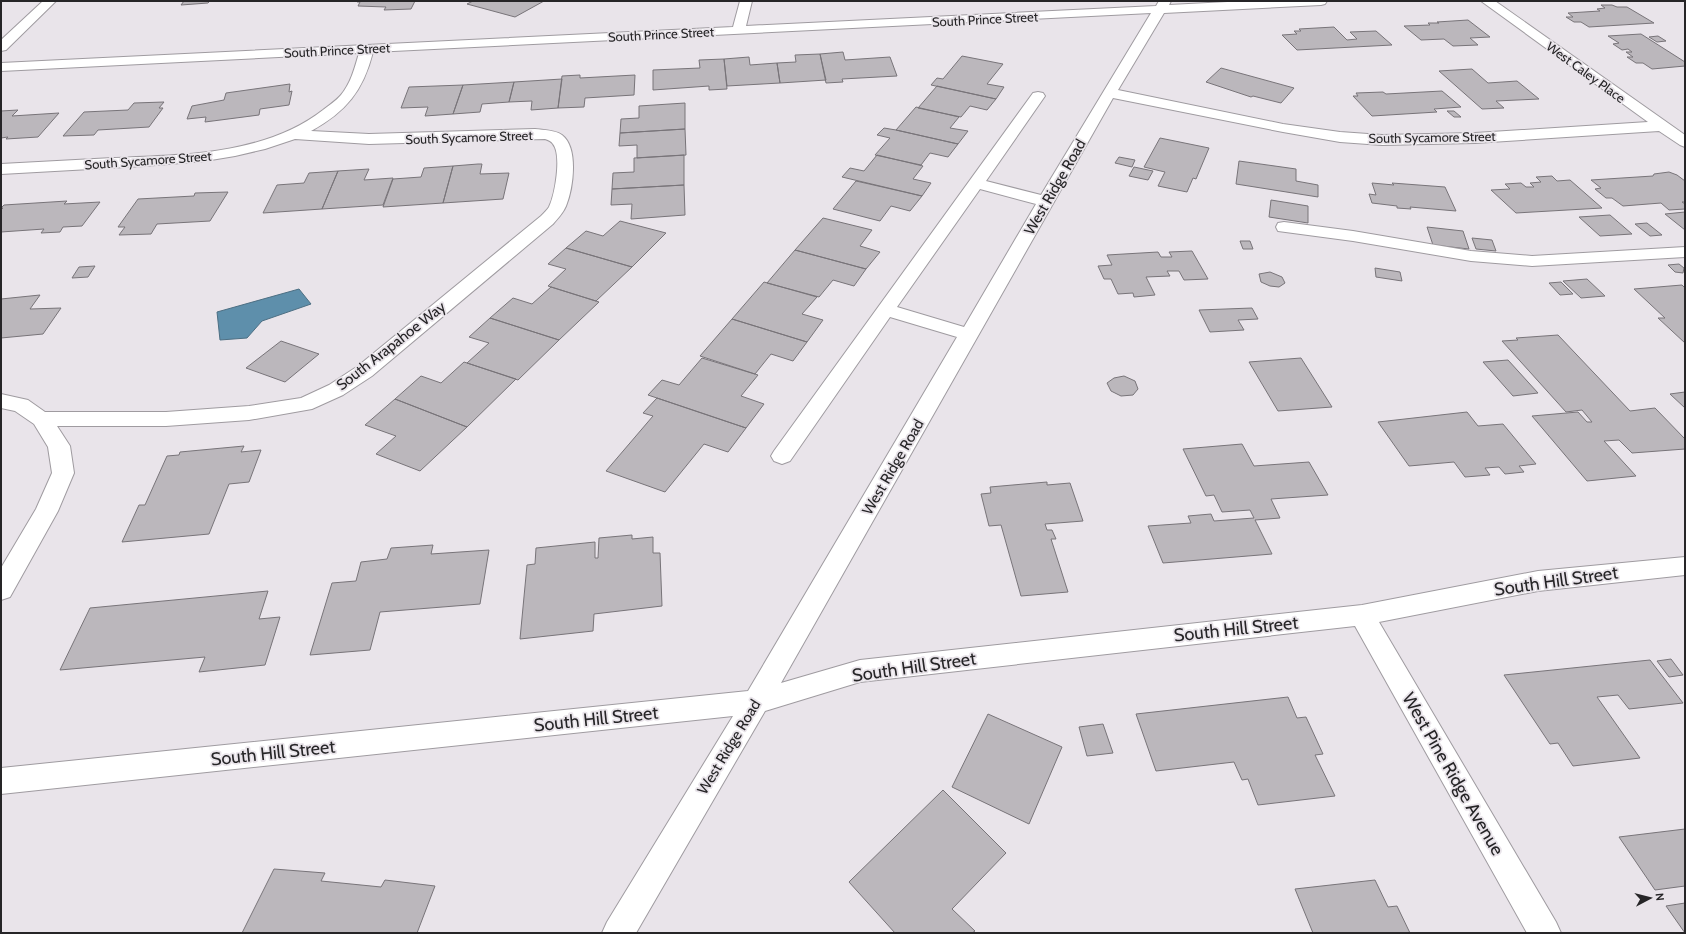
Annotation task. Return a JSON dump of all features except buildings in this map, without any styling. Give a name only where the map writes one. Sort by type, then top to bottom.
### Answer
[{"type":"street","points":[[1,47],[50,1]]},
{"type":"street","points":[[739,30],[746,1]]},
{"type":"street","name":"South Prince Street","points":[[1,67],[739,30],[1163,6],[1321,1]]},
{"type":"street","name":"West Caley Place","points":[[1488,1],[1685,142]]},
{"type":"street","name":"West Ridge Road","points":[[618,933],[756,702],[1109,93],[1163,6]]},
{"type":"street","name":"South Sycamore Street","points":[[1,169],[196,158],[234,152],[261,145],[292,134],[322,118],[342,102],[359,76],[367,48]]},
{"type":"street","name":"South Sycamore Street","points":[[1109,93],[1283,128],[1340,137],[1382,140],[1476,138],[1663,126]]},
{"type":"street","points":[[782,456],[1038,96]]},
{"type":"street","name":"South Sycamore Street","points":[[292,134],[368,139],[535,134],[552,135],[561,142],[565,154],[562,192],[558,207],[547,220]]},
{"type":"street","points":[[976,183],[1047,202]]},
{"type":"street","name":"South Arapahoe Way","points":[[41,419],[166,418],[249,413],[304,404],[336,390],[365,370],[547,220]]},
{"type":"street","points":[[1284,227],[1353,236],[1471,256],[1532,261],[1685,252]]},
{"type":"street","points":[[886,310],[970,335]]},
{"type":"street","points":[[1,401],[21,405],[41,419],[59,446],[63,473],[47,511],[1,590]]},
{"type":"street","name":"South Hill Street","points":[[1,781],[756,702],[860,671],[1362,615],[1538,581],[1685,566]]},
{"type":"street","name":"West Pine Ridge Avenue","points":[[1362,615],[1545,933]]},
{"type":"water","points":[[299,289],[311,304],[262,321],[247,338],[220,340],[217,312]]}]
